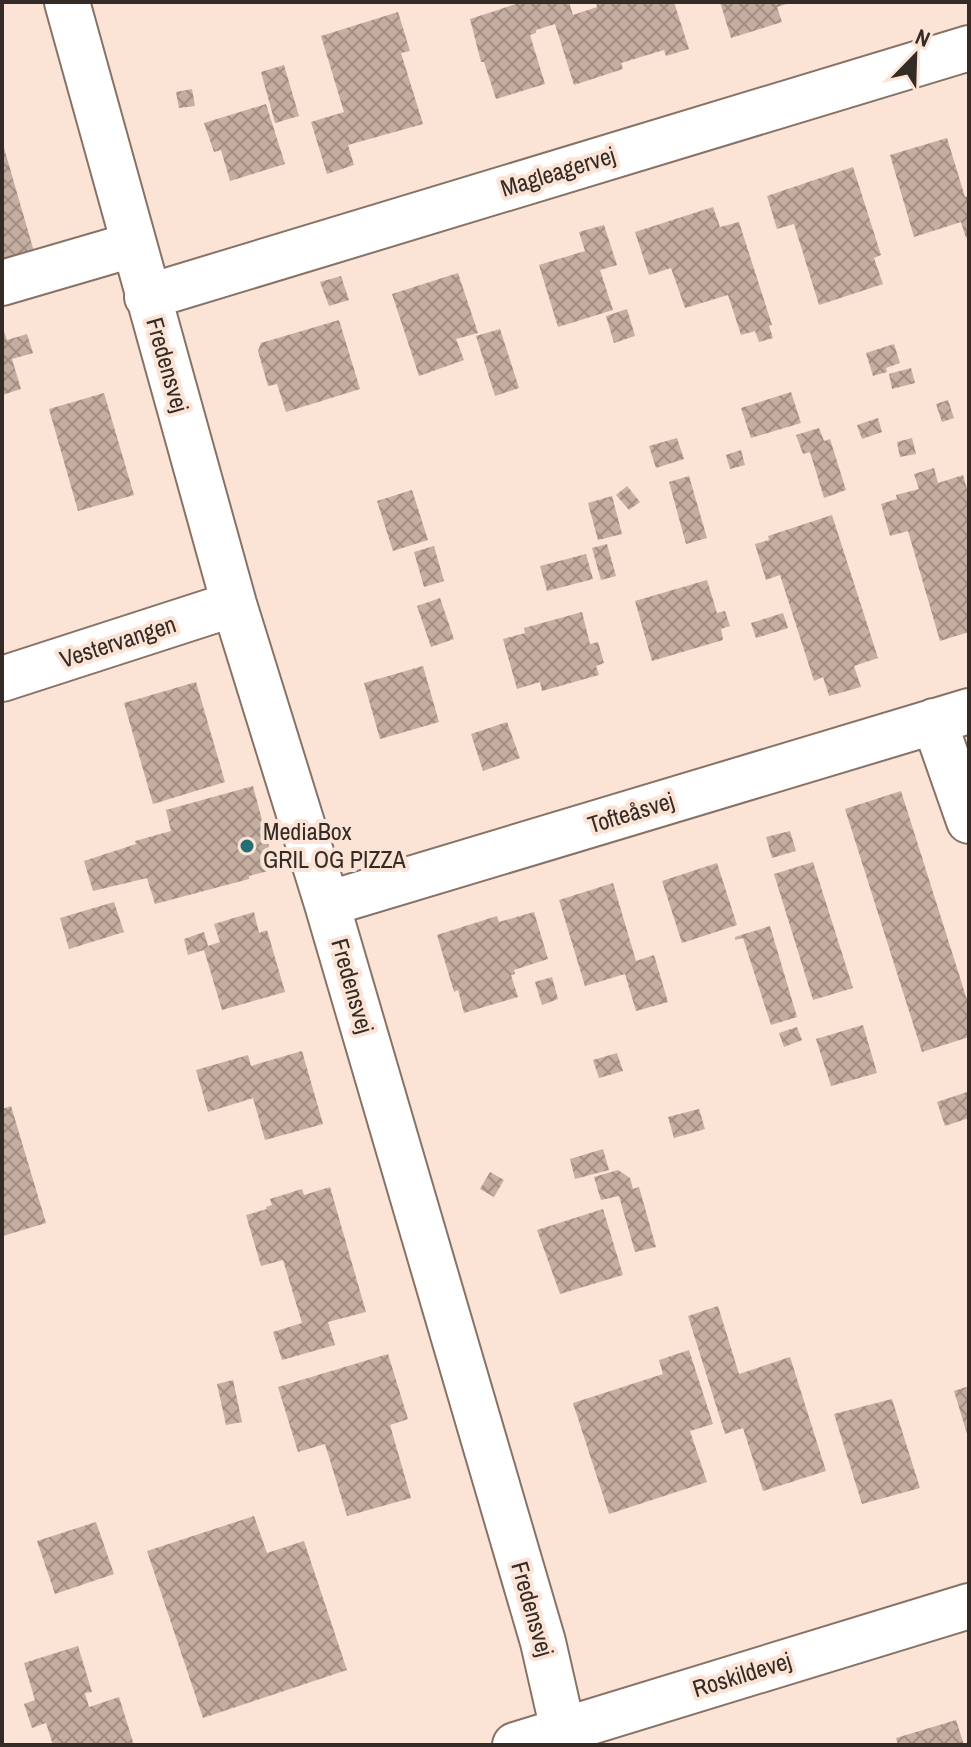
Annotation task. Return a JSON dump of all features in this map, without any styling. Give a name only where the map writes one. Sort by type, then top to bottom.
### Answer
[{"type":"street","name":"Fredensvej","points":[[67,2],[234,604],[327,904],[543,1642],[562,1738]]},
{"type":"street","name":"Magleagervej","points":[[147,297],[969,48]]},
{"type":"street","points":[[2,283],[132,245]]},
{"type":"street","name":"Vestervangen","points":[[2,679],[234,604]]},
{"type":"street","name":"Tofteåsvej","points":[[327,904],[952,716],[969,821]]},
{"type":"street","name":"Roskildevej","points":[[515,1745],[562,1738],[969,1606]]},
{"type":"building","points":[[522,2],[569,2],[573,15],[597,7],[596,2],[674,2],[689,49],[666,56],[664,50],[621,63],[623,69],[574,85],[555,24],[530,35],[545,84],[496,99],[484,62],[481,62],[470,19]]},
{"type":"building","points":[[720,2],[790,3],[777,7],[782,22],[731,38]]},
{"type":"building","points":[[398,12],[410,51],[401,53],[423,124],[348,145],[354,165],[327,174],[311,122],[344,112],[321,36]]},
{"type":"building","points":[[284,65],[299,116],[275,123],[261,72]]},
{"type":"building","points":[[192,89],[195,106],[179,108],[176,92]]},
{"type":"building","points":[[266,104],[285,164],[230,181],[221,150],[214,152],[204,123]]},
{"type":"building","points":[[947,138],[965,197],[969,196],[969,237],[966,238],[961,222],[914,237],[890,155]]},
{"type":"building","points":[[2,141],[35,255],[2,265]]},
{"type":"building","points":[[853,167],[881,255],[874,258],[883,284],[819,305],[794,224],[777,229],[767,196]]},
{"type":"building","points":[[713,207],[720,227],[739,222],[772,325],[769,326],[773,338],[759,342],[755,331],[741,335],[728,295],[685,308],[671,268],[649,275],[635,232]]},
{"type":"building","points":[[604,225],[617,265],[600,270],[613,310],[558,327],[539,265],[585,251],[579,232]]},
{"type":"building","points":[[458,273],[478,333],[456,339],[464,360],[419,376],[392,294]]},
{"type":"building","points":[[341,276],[349,300],[329,306],[320,282]]},
{"type":"building","points":[[627,309],[635,336],[614,343],[606,316]]},
{"type":"building","points":[[339,320],[360,389],[286,412],[277,384],[268,386],[258,351],[261,343]]},
{"type":"building","points":[[2,326],[7,340],[27,334],[33,353],[12,359],[21,389],[2,395]]},
{"type":"building","points":[[500,329],[519,388],[495,396],[476,336]]},
{"type":"building","points":[[894,344],[900,363],[886,368],[887,372],[873,376],[866,353]]},
{"type":"building","points":[[911,368],[915,383],[892,389],[889,374]]},
{"type":"building","points":[[791,392],[801,423],[751,438],[741,408]]},
{"type":"building","points":[[104,393],[134,495],[78,511],[49,409]]},
{"type":"building","points":[[948,400],[954,418],[942,422],[936,404]]},
{"type":"building","points":[[878,418],[882,432],[862,439],[857,425]]},
{"type":"building","points":[[819,428],[824,441],[830,439],[846,490],[824,498],[810,452],[803,454],[796,435]]},
{"type":"building","points":[[677,438],[684,459],[656,468],[649,446]]},
{"type":"building","points":[[912,438],[916,454],[900,457],[897,442]]},
{"type":"building","points":[[741,450],[745,465],[730,469],[726,455]]},
{"type":"building","points":[[934,468],[938,483],[963,475],[969,496],[969,632],[940,641],[908,531],[890,536],[881,504],[897,499],[896,495],[919,489],[914,474]]},
{"type":"building","points":[[689,476],[707,538],[686,544],[669,482]]},
{"type":"building","points":[[627,486],[640,502],[629,510],[616,495]]},
{"type":"building","points":[[412,490],[428,540],[393,551],[377,501]]},
{"type":"building","points":[[612,496],[622,534],[598,540],[588,503]]},
{"type":"building","points":[[832,515],[878,658],[854,666],[861,687],[829,696],[823,677],[814,681],[780,575],[766,580],[755,544],[769,540],[768,536]]},
{"type":"building","points":[[607,544],[616,576],[601,580],[592,548]]},
{"type":"building","points":[[434,546],[444,581],[424,587],[414,552]]},
{"type":"building","points":[[586,554],[593,579],[547,591],[540,566]]},
{"type":"building","points":[[707,580],[717,613],[725,611],[730,626],[721,629],[723,640],[652,661],[635,601]]},
{"type":"building","points":[[440,598],[454,639],[431,647],[417,606]]},
{"type":"building","points":[[582,612],[590,644],[598,642],[604,663],[596,666],[599,675],[542,691],[540,682],[517,689],[503,639],[525,633],[524,628]]},
{"type":"building","points":[[783,613],[788,628],[756,638],[751,623]]},
{"type":"building","points":[[423,666],[439,722],[380,739],[364,683]]},
{"type":"building","points":[[196,682],[225,782],[153,804],[124,703]]},
{"type":"building","points":[[507,722],[520,758],[483,771],[471,734]]},
{"type":"building","points":[[253,786],[275,869],[155,904],[147,878],[93,891],[84,861],[171,831],[166,810]]},
{"type":"building","points":[[901,791],[969,1006],[969,1037],[922,1052],[845,809]]},
{"type":"building","points":[[790,831],[796,851],[772,858],[766,837]]},
{"type":"building","points":[[813,862],[853,988],[813,1000],[774,874]]},
{"type":"building","points":[[717,863],[737,925],[682,943],[662,881]]},
{"type":"building","points":[[613,883],[636,961],[654,955],[668,1002],[636,1011],[625,974],[585,986],[559,900]]},
{"type":"building","points":[[114,902],[124,932],[69,949],[60,918]]},
{"type":"building","points":[[254,912],[259,933],[267,930],[285,992],[222,1010],[204,950],[188,955],[184,939],[204,932],[208,946],[220,942],[214,924]]},
{"type":"building","points":[[534,912],[548,959],[514,970],[515,974],[511,975],[518,997],[464,1013],[458,990],[454,992],[437,935],[497,916],[499,922]]},
{"type":"building","points":[[770,926],[797,1017],[771,1025],[743,938],[735,940],[735,937]]},
{"type":"building","points":[[552,977],[558,999],[542,1005],[535,982]]},
{"type":"building","points":[[863,1025],[877,1073],[831,1086],[816,1039]]},
{"type":"building","points":[[797,1027],[802,1040],[784,1047],[779,1033]]},
{"type":"building","points":[[302,1051],[323,1124],[265,1140],[253,1098],[208,1112],[196,1070],[248,1055],[251,1066]]},
{"type":"building","points":[[617,1053],[623,1071],[599,1078],[593,1060]]},
{"type":"building","points":[[967,1092],[969,1118],[945,1126],[937,1102]]},
{"type":"building","points":[[11,1106],[46,1223],[3,1236],[2,1109]]},
{"type":"building","points":[[699,1109],[705,1129],[674,1138],[668,1117]]},
{"type":"building","points":[[603,1149],[609,1170],[575,1179],[570,1159]]},
{"type":"building","points":[[618,1170],[630,1178],[633,1189],[639,1187],[656,1247],[635,1252],[619,1196],[601,1200],[594,1177]]},
{"type":"building","points":[[490,1172],[504,1180],[494,1197],[480,1189]]},
{"type":"building","points":[[330,1187],[366,1312],[328,1322],[335,1345],[282,1360],[273,1332],[302,1323],[283,1260],[261,1266],[246,1215],[267,1209],[272,1205],[270,1199],[302,1189],[304,1195]]},
{"type":"building","points":[[603,1209],[623,1275],[560,1294],[537,1230]]},
{"type":"building","points":[[718,1306],[739,1374],[790,1357],[826,1471],[763,1491],[743,1428],[725,1434],[688,1316]]},
{"type":"building","points":[[689,1350],[713,1424],[690,1431],[707,1482],[609,1514],[573,1403],[663,1374],[659,1360]]},
{"type":"building","points":[[388,1354],[408,1419],[390,1425],[411,1498],[347,1516],[325,1444],[298,1452],[278,1387]]},
{"type":"building","points":[[233,1380],[242,1422],[226,1425],[217,1384]]},
{"type":"building","points":[[969,1386],[969,1437],[968,1437],[954,1391]]},
{"type":"building","points":[[892,1399],[920,1488],[862,1504],[834,1414]]},
{"type":"building","points":[[254,1516],[267,1553],[304,1541],[347,1670],[203,1718],[147,1551]]},
{"type":"building","points":[[96,1522],[114,1574],[55,1594],[37,1541]]},
{"type":"building","points":[[78,1646],[92,1692],[85,1693],[89,1707],[119,1697],[134,1745],[53,1745],[46,1723],[32,1728],[24,1704],[35,1700],[24,1663]]},
{"type":"building","points":[[956,1720],[964,1745],[898,1745],[896,1738]]},
{"type":"place","name":"MediaBox GRIL OG PIZZA","points":[[247,846]]}]
